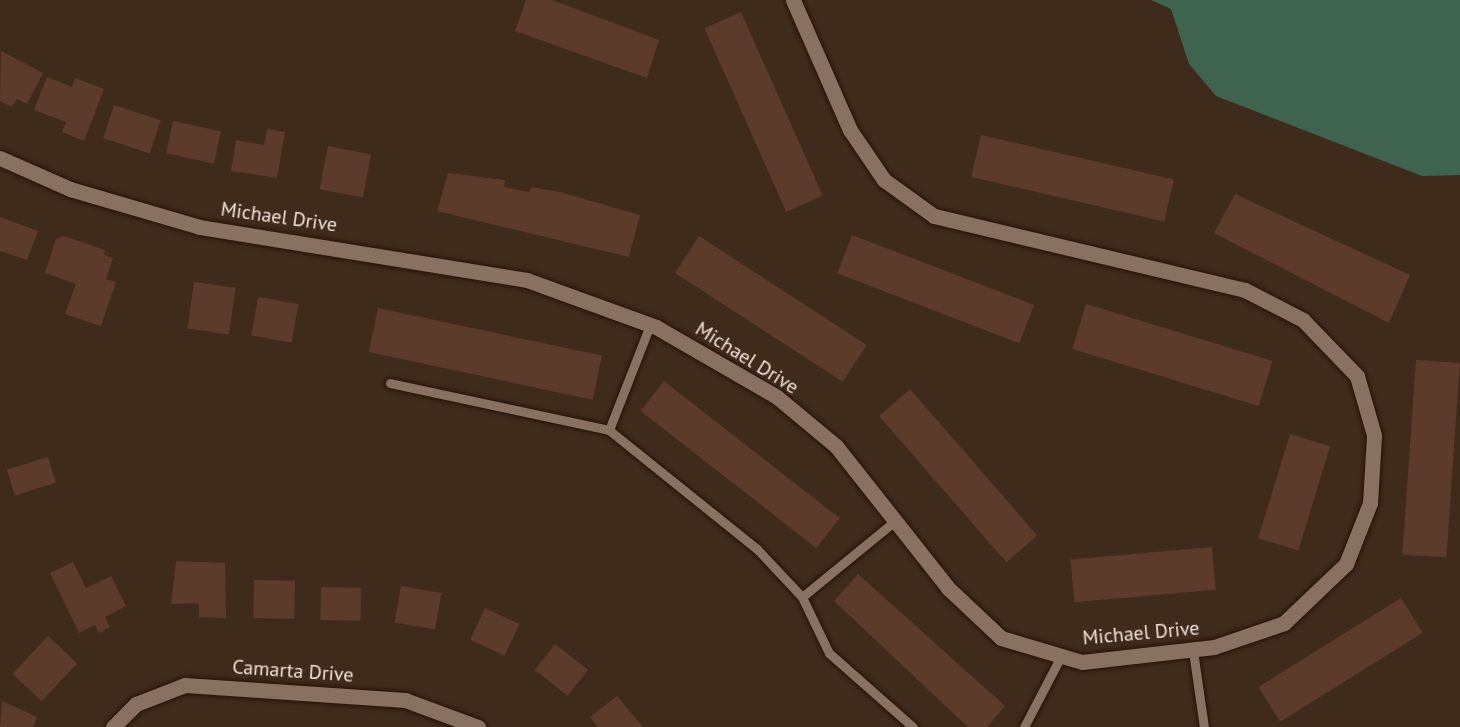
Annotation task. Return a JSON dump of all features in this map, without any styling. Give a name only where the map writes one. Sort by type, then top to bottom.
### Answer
[{"type":"street","name":"Michael Drive","points":[[0,158],[69,189],[200,227],[527,280],[650,325],[777,397],[836,446],[948,588],[1001,638],[1082,662],[1193,651],[1284,623],[1346,564],[1370,503],[1374,435],[1357,375],[1303,320],[1245,290],[934,216],[884,180],[849,130],[793,0]]},
{"type":"street","name":"Camarta Drive","points":[[113,727],[136,704],[185,685],[405,700],[477,727]]},
{"type":"lane","points":[[609,430],[650,325]]},
{"type":"lane","points":[[390,383],[609,430],[757,549],[802,597],[829,653],[913,727]]},
{"type":"lane","points":[[802,597],[895,521]]},
{"type":"lane","points":[[1193,651],[1204,727]]},
{"type":"lane","points":[[1024,727],[1061,656]]},
{"type":"green space","points":[[1151,0],[1460,0],[1460,175],[1422,176],[1216,96],[1189,64],[1171,9]]},
{"type":"building","points":[[526,0],[552,0],[659,40],[647,78],[515,31]]},
{"type":"building","points":[[741,12],[823,196],[786,212],[704,28]]},
{"type":"building","points":[[1,51],[43,73],[27,104],[17,99],[12,107],[0,101]]},
{"type":"building","points":[[47,77],[72,87],[75,78],[104,89],[84,141],[62,132],[66,122],[34,110]]},
{"type":"building","points":[[114,105],[161,120],[150,153],[103,138]]},
{"type":"building","points":[[173,121],[221,131],[214,163],[166,153]]},
{"type":"building","points":[[267,129],[285,132],[277,178],[231,171],[236,140],[264,145]]},
{"type":"building","points":[[981,135],[1174,180],[1164,221],[971,177]]},
{"type":"building","points":[[328,146],[371,154],[363,198],[320,189]]},
{"type":"building","points":[[448,173],[505,180],[504,187],[529,192],[531,187],[560,192],[640,215],[629,257],[437,211]]},
{"type":"building","points":[[1235,194],[1410,275],[1389,323],[1214,233]]},
{"type":"building","points":[[0,217],[38,231],[27,260],[0,251]]},
{"type":"building","points":[[852,235],[1034,305],[1019,343],[837,273]]},
{"type":"building","points":[[64,236],[105,250],[104,255],[113,258],[106,279],[116,282],[101,326],[65,314],[76,284],[45,273],[56,239]]},
{"type":"building","points":[[699,236],[867,345],[843,382],[675,273]]},
{"type":"building","points":[[194,282],[236,288],[229,334],[187,329]]},
{"type":"building","points":[[258,297],[298,304],[292,343],[251,335]]},
{"type":"building","points":[[1086,304],[1272,361],[1259,406],[1072,349]]},
{"type":"building","points":[[378,308],[602,356],[593,400],[369,352]]},
{"type":"building","points":[[1416,360],[1460,363],[1446,558],[1402,555]]},
{"type":"building","points":[[664,381],[840,518],[816,548],[641,411]]},
{"type":"building","points":[[910,389],[1037,535],[1006,562],[879,416]]},
{"type":"building","points":[[1290,434],[1330,446],[1298,551],[1258,538]]},
{"type":"building","points":[[48,457],[56,483],[15,495],[7,470]]},
{"type":"building","points":[[1212,547],[1216,590],[1074,602],[1071,559]]},
{"type":"building","points":[[176,561],[225,563],[226,618],[199,617],[199,603],[171,604]]},
{"type":"building","points":[[73,562],[86,588],[111,576],[126,606],[105,617],[110,627],[99,633],[95,625],[79,633],[50,573]]},
{"type":"building","points":[[858,574],[1005,706],[987,727],[968,727],[834,601]]},
{"type":"building","points":[[254,580],[295,581],[294,619],[253,618]]},
{"type":"building","points":[[401,586],[441,593],[435,630],[395,622]]},
{"type":"building","points":[[321,587],[361,588],[360,621],[320,620]]},
{"type":"building","points":[[1401,598],[1423,633],[1280,722],[1259,687]]},
{"type":"building","points":[[485,608],[519,624],[505,656],[470,640]]},
{"type":"building","points":[[48,636],[77,663],[42,701],[13,674]]},
{"type":"building","points":[[555,644],[588,670],[568,696],[535,670]]},
{"type":"building","points":[[617,696],[643,727],[598,727],[590,717]]},
{"type":"building","points":[[2,701],[37,717],[33,727],[0,727]]}]
